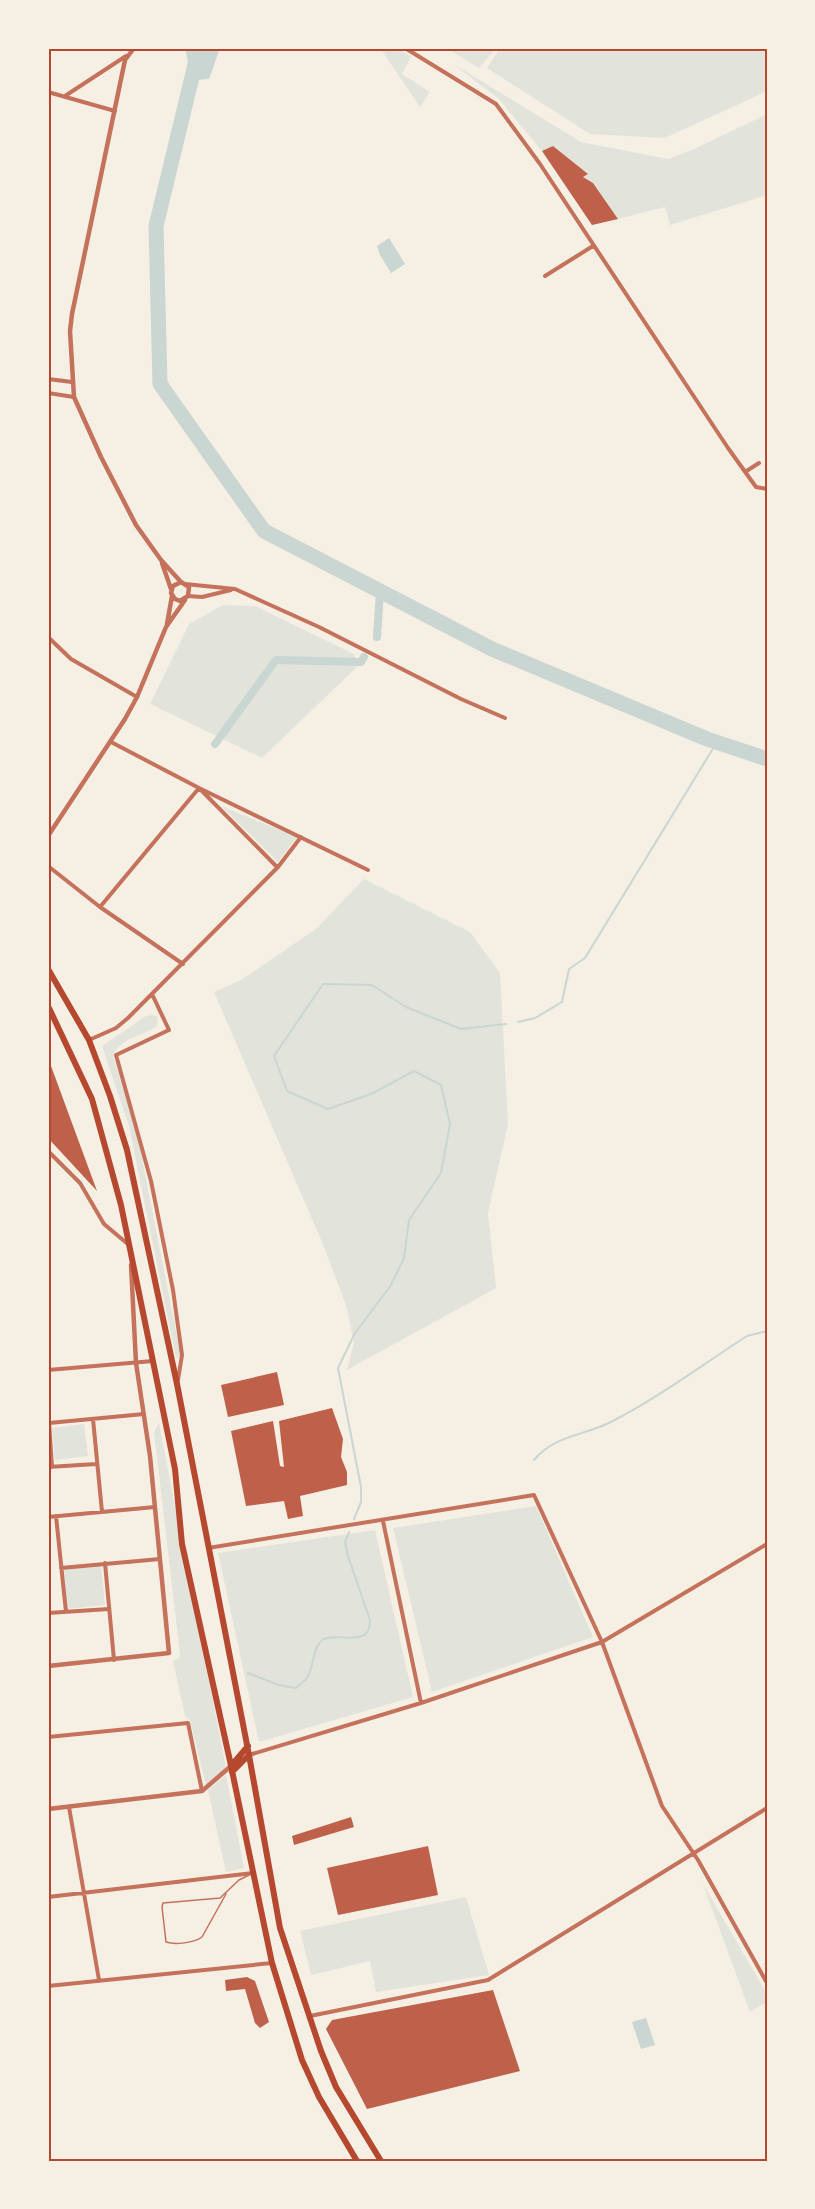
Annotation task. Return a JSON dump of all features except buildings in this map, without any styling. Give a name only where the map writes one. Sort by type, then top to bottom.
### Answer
[{"type":"main road","points":[[48,969],[89,1040],[127,1150],[177,1384],[207,1548],[248,1746],[280,1928],[309,2016],[336,2087],[381,2161]]},
{"type":"main road","points":[[48,1006],[92,1099],[111,1164],[175,1469],[182,1544],[272,1963],[302,2060],[319,2097],[357,2161]]},
{"type":"main road","points":[[232,1769],[248,1746]]},
{"type":"main road","points":[[232,1769],[249,1755]]},
{"type":"street","points":[[65,96],[126,56],[134,48]]},
{"type":"street","points":[[405,48],[494,102],[540,164],[745,472],[757,488],[767,489]]},
{"type":"street","points":[[126,56],[72,314],[70,331],[72,382],[74,397],[123,502],[161,560],[189,587],[187,598],[166,627]]},
{"type":"street","points":[[48,92],[115,111]]},
{"type":"street","points":[[545,276],[593,246]]},
{"type":"street","points":[[48,379],[72,382]]},
{"type":"street","points":[[48,393],[74,397]]},
{"type":"street","points":[[745,472],[759,463]]},
{"type":"street","points":[[48,836],[111,742],[137,697],[166,627],[172,596],[161,560]]},
{"type":"street","points":[[171,589],[177,583],[235,589],[319,627],[461,699],[505,718]]},
{"type":"street","points":[[172,596],[180,601],[235,589]]},
{"type":"street","points":[[48,637],[71,659],[137,697]]},
{"type":"street","points":[[111,742],[199,788],[368,870]]},
{"type":"street","points":[[199,788],[278,867]]},
{"type":"street","points":[[100,907],[199,788]]},
{"type":"street","points":[[89,1040],[122,1023],[278,867],[301,837]]},
{"type":"street","points":[[48,866],[100,907],[183,964]]},
{"type":"street","points":[[152,994],[169,1030],[116,1055],[151,1181],[173,1290],[183,1360],[177,1384]]},
{"type":"street","points":[[48,1151],[80,1183],[105,1224],[130,1246],[136,1363],[156,1507],[169,1654],[48,1666]]},
{"type":"street","points":[[48,1370],[153,1361]]},
{"type":"street","points":[[48,1407],[50,1467],[96,1464]]},
{"type":"street","points":[[49,1423],[144,1413]]},
{"type":"street","points":[[93,1419],[102,1512]]},
{"type":"street","points":[[207,1548],[534,1495],[602,1642],[662,1806],[694,1853],[767,1983]]},
{"type":"street","points":[[48,1517],[156,1507]]},
{"type":"street","points":[[56,1516],[66,1612]]},
{"type":"street","points":[[383,1521],[421,1703]]},
{"type":"street","points":[[249,1755],[421,1703],[602,1642],[767,1544]]},
{"type":"street","points":[[62,1568],[160,1559]]},
{"type":"street","points":[[105,1563],[114,1661]]},
{"type":"street","points":[[48,1613],[109,1609]]},
{"type":"street","points":[[48,1737],[188,1723],[202,1791]]},
{"type":"street","points":[[48,1809],[202,1791],[232,1769]]},
{"type":"street","points":[[69,1807],[99,1980]]},
{"type":"street","points":[[309,2016],[488,1980],[767,1808]]},
{"type":"street","points":[[48,1897],[253,1873]]},
{"type":"street","points":[[48,1986],[272,1963]]},
{"type":"lane","points":[[226,1894],[212,1900],[163,1903],[166,1941],[171,1944],[198,1940],[202,1937],[226,1894],[239,1880],[253,1873]]},
{"type":"shaded area","points":[[185,48],[220,48],[209,79],[192,80]]},
{"type":"shaded area","points":[[380,48],[397,48],[411,57],[402,74],[430,92],[420,107]]},
{"type":"shaded area","points":[[446,48],[486,48],[493,52],[479,68]]},
{"type":"shaded area","points":[[500,48],[767,48],[767,91],[665,138],[590,134],[487,68]]},
{"type":"shaded area","points":[[452,63],[581,142],[668,159],[767,114],[767,195],[670,225],[665,207],[618,219],[593,183],[583,177],[588,174],[553,146],[542,151],[499,99]]},
{"type":"shaded area","points":[[389,238],[405,264],[391,273],[377,246]]},
{"type":"shaded area","points":[[223,605],[255,606],[354,654],[357,667],[262,758],[150,704],[189,624]]},
{"type":"shaded area","points":[[221,806],[297,837],[278,862]]},
{"type":"shaded area","points":[[364,879],[470,932],[500,973],[508,1124],[488,1213],[496,1288],[347,1370],[354,1342],[346,1305],[322,1242],[214,992],[241,980],[316,929]]},
{"type":"shaded area","points":[[146,1016],[158,1017],[157,1026],[126,1041],[113,1056],[136,1128],[181,1357],[176,1358],[129,1126],[102,1046]]},
{"type":"shaded area","points":[[159,1423],[226,1768],[206,1785],[190,1720],[185,1716],[173,1661],[180,1657],[180,1654],[154,1432]]},
{"type":"shaded area","points":[[84,1424],[88,1456],[55,1460],[52,1428]]},
{"type":"shaded area","points":[[536,1506],[593,1637],[432,1692],[393,1528]]},
{"type":"shaded area","points":[[375,1530],[413,1697],[259,1742],[218,1553]]},
{"type":"shaded area","points":[[101,1565],[105,1605],[67,1609],[64,1568]]},
{"type":"shaded area","points":[[226,1775],[244,1868],[226,1872],[208,1790]]},
{"type":"shaded area","points":[[703,1884],[767,1994],[767,2002],[750,2012]]},
{"type":"shaded area","points":[[466,1897],[489,1975],[376,1992],[370,1961],[311,1975],[300,1931]]},
{"type":"shaded area","points":[[646,2018],[655,2045],[641,2049],[632,2022]]},
{"type":"waterway","points":[[199,48],[156,226],[160,384],[264,531],[492,649],[707,739],[767,759]]},
{"type":"waterway","points":[[377,637],[380,591]]},
{"type":"waterway","points":[[215,744],[276,660],[361,662],[364,657]]},
{"type":"waterway","points":[[518,1022],[535,1018],[562,1002],[569,969],[585,958],[717,742]]},
{"type":"waterway","points":[[354,1519],[361,1502],[361,1487],[338,1368],[355,1333],[391,1285],[404,1258],[409,1220],[441,1173],[450,1124],[441,1085],[414,1071],[371,1094],[328,1109],[287,1091],[274,1056],[323,984],[372,985],[406,1007],[461,1029],[506,1024]]},
{"type":"waterway","points":[[534,1460],[551,1445],[601,1427],[628,1413],[747,1336],[767,1331]]},
{"type":"waterway","points":[[248,1673],[279,1685],[296,1688],[307,1678],[320,1642],[330,1637],[360,1637],[369,1629],[370,1620],[345,1542],[349,1532]]}]
